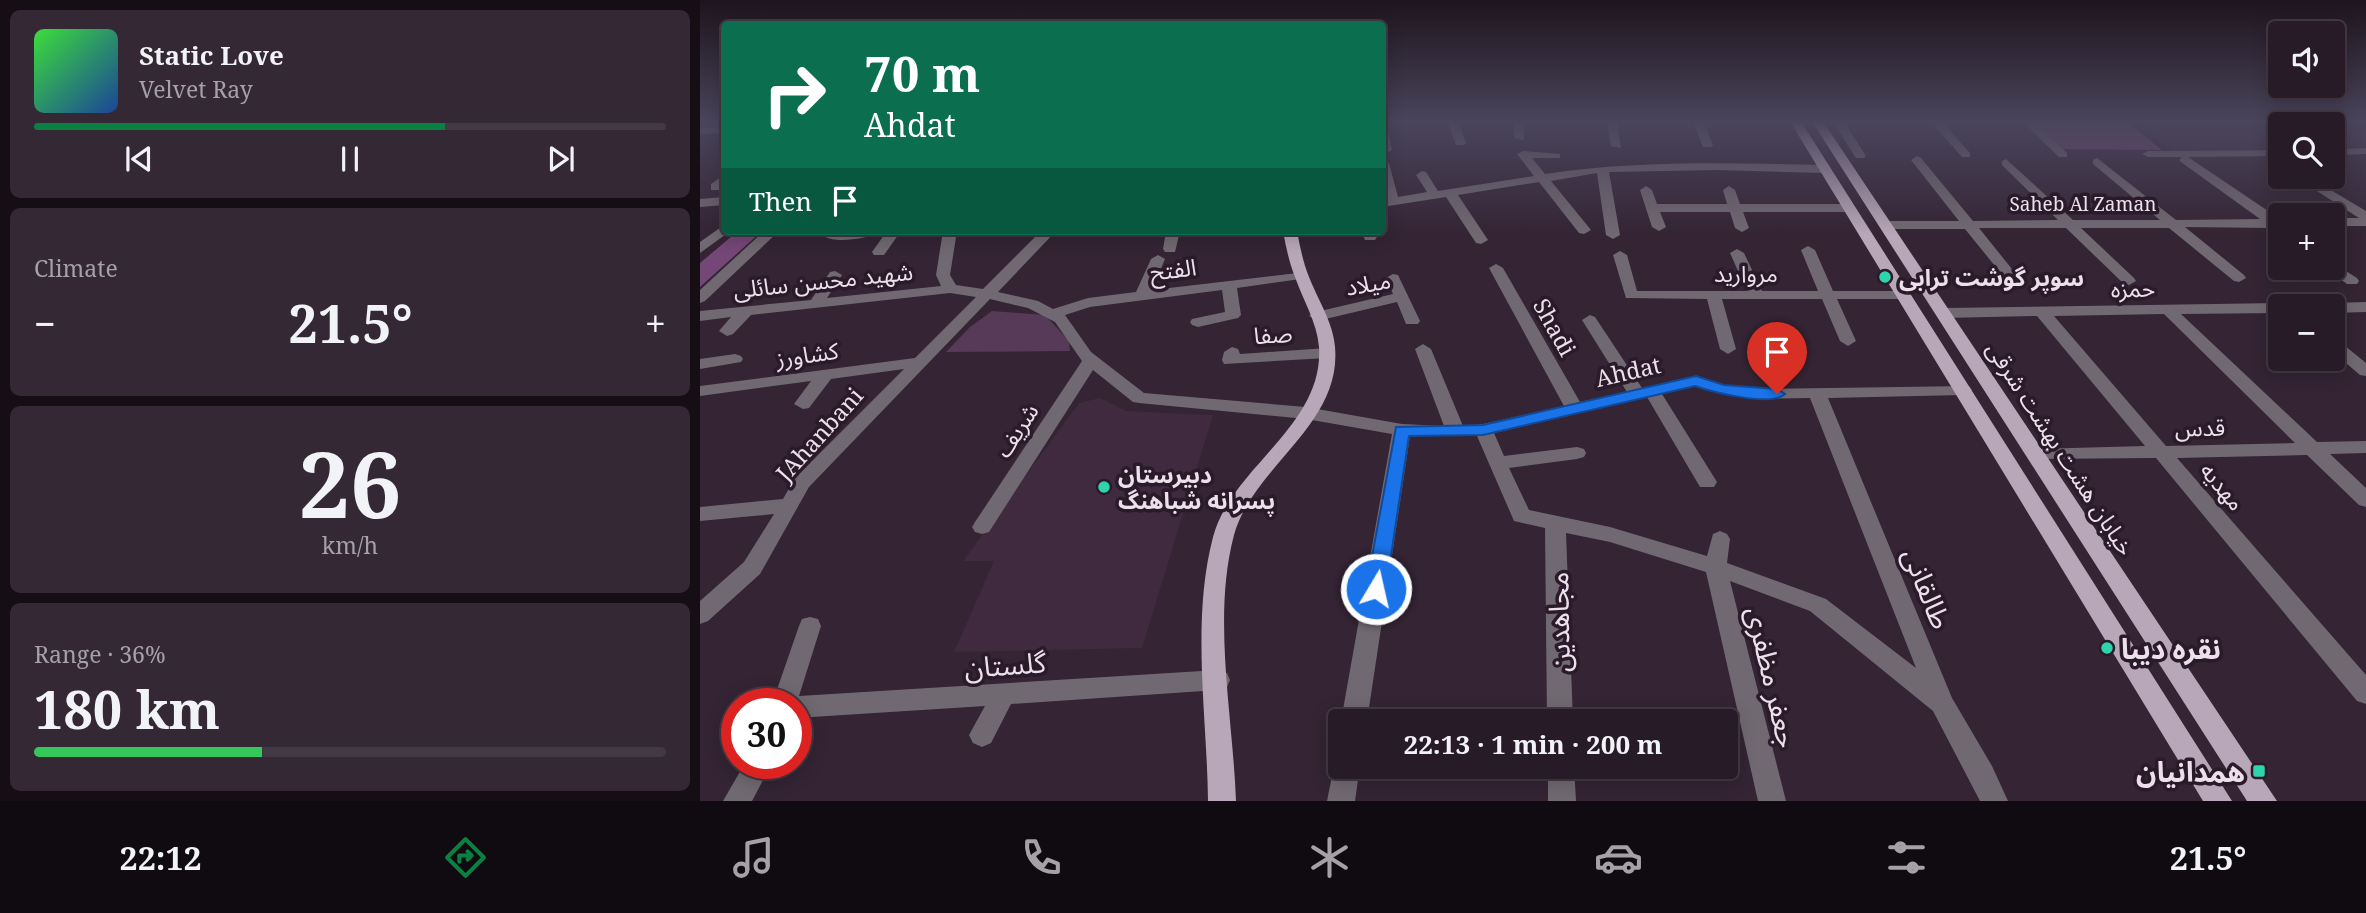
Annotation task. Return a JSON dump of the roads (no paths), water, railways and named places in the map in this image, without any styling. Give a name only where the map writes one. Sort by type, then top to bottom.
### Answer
[{"type":"main road","points":[[1819,160],[2218,801]]},
{"type":"main road","name":"خیابان هشت بهشت شرقی","points":[[1843,160],[2263,801]]},
{"type":"main road","points":[[1222,801],[1215,576],[1225,531],[1241,497],[1273,461],[1316,399],[1326,368],[1327,353],[1318,316],[1301,275],[1291,235]]},
{"type":"main road","points":[[1873,249],[1903,250]]},
{"type":"street","points":[[1527,160],[1584,230]]},
{"type":"street","points":[[1917,160],[2017,284]]},
{"type":"street","points":[[2186,160],[2268,217]]},
{"type":"street","points":[[2097,162],[2239,278]]},
{"type":"street","points":[[2006,163],[2129,281]]},
{"type":"street","points":[[1388,203],[1602,169],[1752,166],[1824,169]]},
{"type":"street","points":[[1602,169],[1613,235]]},
{"type":"street","points":[[1422,175],[1435,195]]},
{"type":"street","points":[[2319,189],[2366,220]]},
{"type":"street","points":[[1646,190],[1659,227]]},
{"type":"street","points":[[1729,190],[1742,228]]},
{"type":"street","points":[[1450,193],[1481,240]]},
{"type":"street","points":[[700,203],[721,201]]},
{"type":"street","points":[[1652,208],[1848,208]]},
{"type":"street","points":[[2345,221],[2366,220]]},
{"type":"street","name":"Saheb Al Zaman","points":[[1886,225],[2268,224]]},
{"type":"street","points":[[700,235],[721,231]]},
{"type":"street","points":[[700,249],[721,232]]},
{"type":"street","points":[[700,298],[768,235]]},
{"type":"street","points":[[831,236],[839,235]]},
{"type":"street","points":[[879,252],[891,235]]},
{"type":"street","points":[[949,235],[943,275],[950,289]]},
{"type":"street","name":"JAhanbani","points":[[700,615],[752,568],[802,484],[1045,235]]},
{"type":"street","points":[[1142,296],[1172,235]]},
{"type":"street","points":[[1808,250],[1848,341]]},
{"type":"street","points":[[1737,253],[1757,295]]},
{"type":"street","name":"مروارید","points":[[1620,256],[1631,295],[1902,295]]},
{"type":"street","name":"Shadi","points":[[1496,268],[1574,408]]},
{"type":"street","points":[[815,304],[835,275]]},
{"type":"street","name":"الفتح","points":[[1052,314],[1088,303],[1301,275]]},
{"type":"street","points":[[2345,276],[2352,281]]},
{"type":"street","points":[[1394,278],[1402,296]]},
{"type":"street","points":[[1198,323],[1233,315],[1229,284]]},
{"type":"street","name":"شهید محسن سائلی","points":[[700,316],[950,289],[1033,304],[1052,314]]},
{"type":"street","points":[[1713,295],[1728,349]]},
{"type":"street","name":"میلاد","points":[[1318,316],[1402,296],[1412,321]]},
{"type":"street","points":[[2345,308],[2366,307]]},
{"type":"street","name":"حمزه","points":[[1944,313],[2268,308]]},
{"type":"street","points":[[2168,310],[2366,500]]},
{"type":"street","points":[[727,331],[746,311]]},
{"type":"street","name":"مهدیه","points":[[2041,311],[2366,693]]},
{"type":"street","name":"Ahdat","points":[[1052,314],[1061,319],[1091,360],[1139,398],[1306,413],[1402,430],[1483,430],[1696,381],[1722,390],[1756,394],[1963,390]]},
{"type":"street","points":[[1590,320],[1645,392],[1707,482]]},
{"type":"street","points":[[1423,349],[1456,432]]},
{"type":"street","name":"صفا","points":[[1233,352],[1230,360],[1327,353]]},
{"type":"street","points":[[2345,354],[2366,371]]},
{"type":"street","points":[[700,364],[735,359]]},
{"type":"street","name":"شریف","points":[[982,527],[1091,360]]},
{"type":"street","name":"کشاورز","points":[[700,391],[920,362]]},
{"type":"street","points":[[803,404],[826,374]]},
{"type":"street","name":"طالقانی","points":[[1817,393],[1942,703],[1983,775],[1994,801]]},
{"type":"street","points":[[1356,709],[1402,430]]},
{"type":"street","points":[[1483,430],[1521,516],[1610,535],[1716,567],[1818,605],[1942,703]]},
{"type":"street","name":"قدس","points":[[2036,455],[2366,447]]},
{"type":"street","points":[[1496,463],[1577,453]]},
{"type":"street","points":[[700,514],[789,505]]},
{"type":"street","name":"مجاهدین","points":[[1555,523],[1560,709]]},
{"type":"street","points":[[1716,567],[1720,539]]},
{"type":"street","name":"جعفر مظفری","points":[[1716,567],[1772,801]]},
{"type":"street","points":[[789,688],[810,626]]},
{"type":"street","name":"گلستان","points":[[812,706],[1218,680]]},
{"type":"street","points":[[982,735],[1004,694]]},
{"type":"street","points":[[737,801],[750,779]]},
{"type":"street","points":[[1341,801],[1345,779]]},
{"type":"street","points":[[1561,779],[1562,801]]},
{"type":"place","name":"سوپر گوشت ترابی","points":[[1885,277]]},
{"type":"place","name":"دبیرستان پسرانه شباهنگ","points":[[1104,487]]},
{"type":"place","name":"نقره دیبا","points":[[2107,648]]},
{"type":"place","name":"همدانیان","points":[[2259,771]]}]
